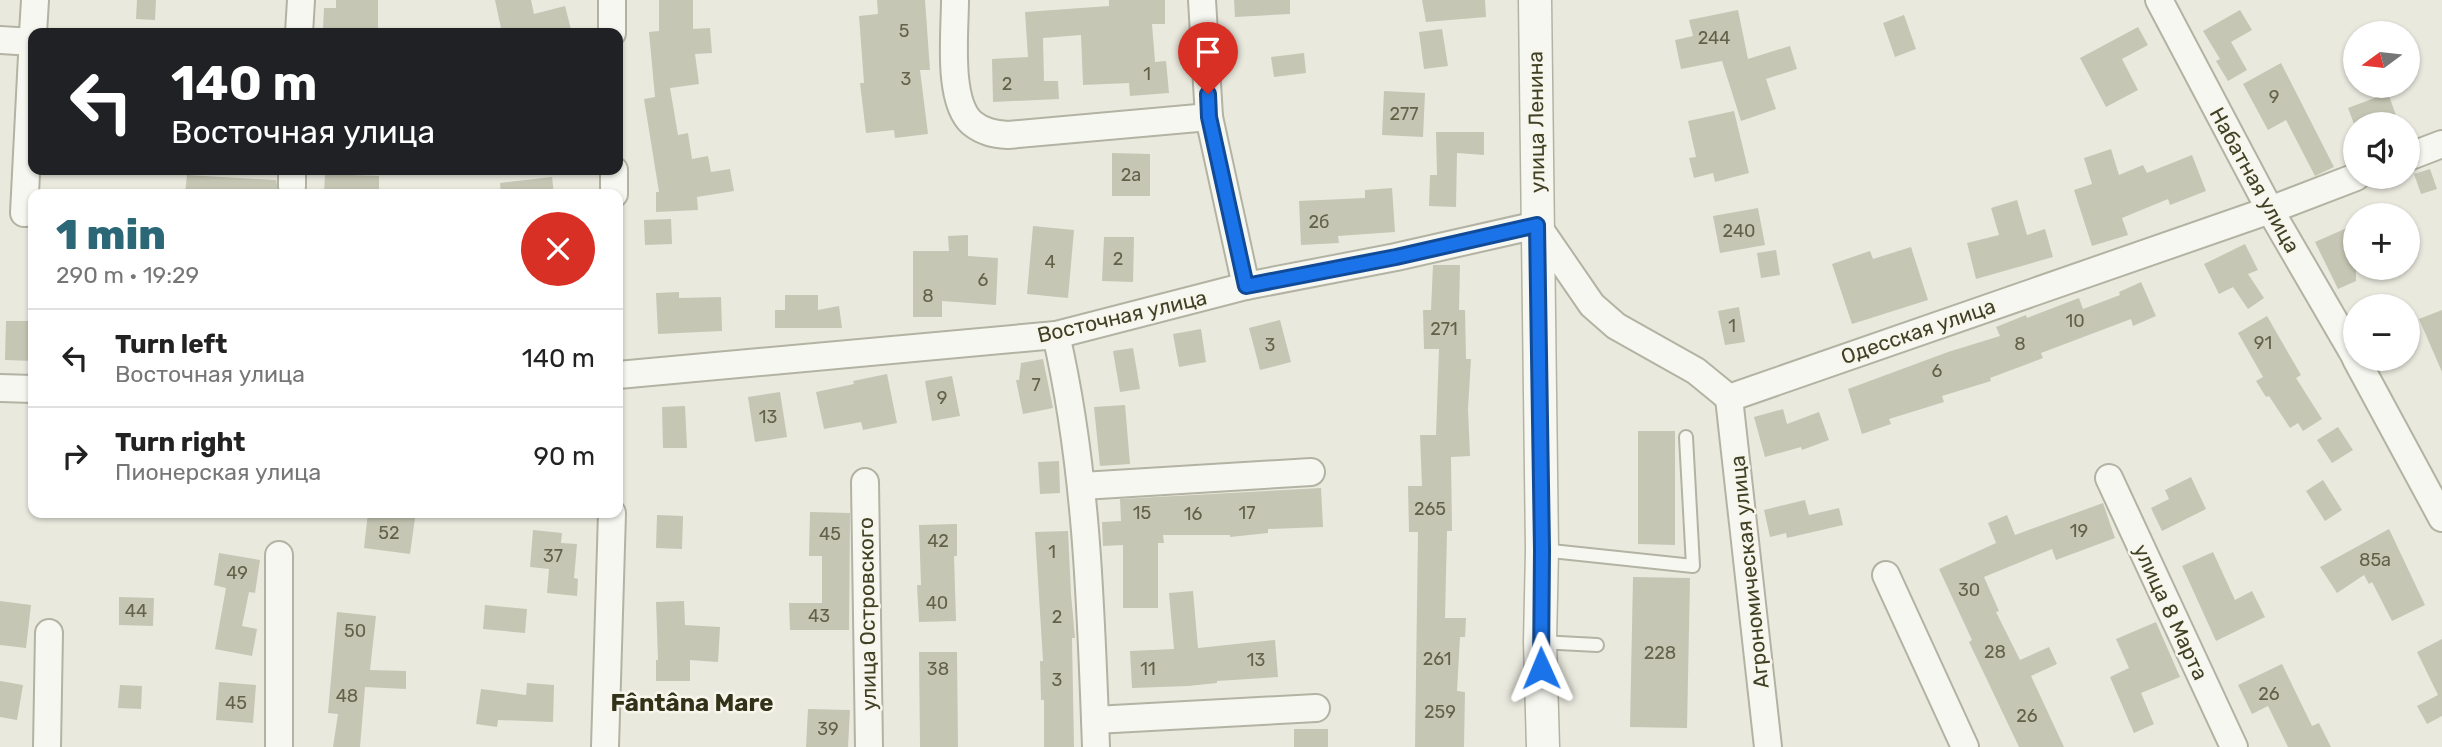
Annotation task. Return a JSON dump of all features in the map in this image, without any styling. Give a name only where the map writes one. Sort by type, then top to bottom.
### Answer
[{"type":"street","points":[[33,28],[35,0]]},
{"type":"street","points":[[299,28],[301,0]]},
{"type":"street","points":[[612,0],[612,28]]},
{"type":"street","points":[[955,0],[956,86],[961,105],[971,122],[988,133],[1008,135],[1209,117]]},
{"type":"street","points":[[1202,0],[1209,117],[1246,286]]},
{"type":"street","name":"улица Ленина","points":[[1535,0],[1543,747]]},
{"type":"street","name":"Набатная улица","points":[[2159,0],[2270,210],[2343,336]]},
{"type":"street","points":[[0,40],[28,41]]},
{"type":"street","points":[[24,213],[28,137]]},
{"type":"street","points":[[2420,152],[2442,144]]},
{"type":"street","name":"Одесская улица","points":[[1729,398],[2270,210],[2343,182]]},
{"type":"street","points":[[1537,225],[1592,305],[1616,326],[1696,371],[1729,398]]},
{"type":"street","name":"Восточная улица","points":[[623,375],[1056,335],[1246,286],[1396,257],[1537,225]]},
{"type":"street","points":[[1056,335],[1066,377],[1082,486],[1096,747]]},
{"type":"street","name":"Набатная улица","points":[[2363,371],[2442,518]]},
{"type":"street","points":[[0,388],[28,389]]},
{"type":"street","name":"Агрономическая улица","points":[[1729,398],[1768,747]]},
{"type":"street","points":[[1082,486],[1311,472]]},
{"type":"street","name":"улица 8 Марта","points":[[2109,478],[2234,747]]},
{"type":"street","name":"улица Островского","points":[[865,482],[869,747]]},
{"type":"street","points":[[606,747],[612,518]]},
{"type":"street","points":[[279,555],[279,747]]},
{"type":"street","points":[[1886,575],[1965,747]]},
{"type":"street","points":[[47,747],[49,634]]},
{"type":"street","points":[[1095,720],[1316,708]]},
{"type":"lane","points":[[1542,550],[1693,566],[1686,437]]},
{"type":"lane","points":[[1540,642],[1597,645]]},
{"type":"building","points":[[137,0],[156,0],[155,20],[136,19]]},
{"type":"building","points":[[336,0],[378,0],[378,28],[323,28],[324,8],[336,8]]},
{"type":"building","points":[[495,0],[531,0],[534,14],[565,6],[571,28],[501,28]]},
{"type":"building","points":[[659,0],[693,0],[693,29],[710,28],[712,53],[695,54],[699,84],[670,88],[678,135],[688,133],[692,159],[708,156],[711,172],[730,169],[734,191],[697,197],[698,210],[656,212],[656,192],[659,192],[644,99],[655,97],[649,32],[659,31]]},
{"type":"building","points":[[877,0],[925,0],[930,70],[920,70],[928,134],[895,138],[894,130],[866,133],[860,83],[864,83],[859,16],[878,14]]},
{"type":"building","points":[[1109,0],[1165,0],[1165,24],[1152,24],[1155,62],[1166,61],[1169,93],[1130,96],[1129,83],[1083,85],[1081,35],[1043,38],[1044,81],[1058,81],[1059,99],[993,102],[992,59],[1028,57],[1025,12],[1109,6]]},
{"type":"building","points":[[1234,0],[1290,0],[1290,14],[1235,17]]},
{"type":"building","points":[[1422,0],[1485,0],[1486,17],[1426,22]]},
{"type":"building","points":[[1738,10],[1748,59],[1790,46],[1797,69],[1766,79],[1776,109],[1741,121],[1722,61],[1681,69],[1675,40],[1693,36],[1689,20]]},
{"type":"building","points":[[2240,10],[2252,30],[2231,42],[2247,70],[2228,81],[2216,61],[2220,59],[2203,31]]},
{"type":"building","points":[[1904,15],[1916,49],[1895,57],[1883,23]]},
{"type":"building","points":[[2138,27],[2148,45],[2122,59],[2138,90],[2106,107],[2080,58]]},
{"type":"building","points":[[1442,29],[1448,66],[1424,69],[1419,32]]},
{"type":"building","points":[[1304,53],[1306,73],[1274,77],[1271,57]]},
{"type":"building","points":[[2281,63],[2334,167],[2315,176],[2286,120],[2268,130],[2243,84]]},
{"type":"building","points":[[1384,91],[1425,93],[1423,137],[1382,135]]},
{"type":"building","points":[[2375,98],[2390,98],[2395,112],[2350,112],[2348,108]]},
{"type":"building","points":[[1734,111],[1749,173],[1715,182],[1713,173],[1694,178],[1689,158],[1696,157],[1688,121]]},
{"type":"building","points":[[1436,132],[1484,132],[1484,155],[1457,153],[1456,207],[1429,206],[1430,175],[1437,175]]},
{"type":"building","points":[[2111,149],[2119,175],[2143,165],[2147,173],[2192,155],[2206,191],[2170,205],[2168,199],[2122,218],[2128,235],[2092,246],[2074,190],[2092,184],[2084,158]]},
{"type":"building","points":[[1112,153],[1150,154],[1150,196],[1112,196]]},
{"type":"building","points":[[2430,169],[2437,189],[2421,194],[2420,172]]},
{"type":"building","points":[[187,175],[276,180],[278,189],[186,189]]},
{"type":"building","points":[[325,175],[379,176],[379,189],[324,189]]},
{"type":"building","points":[[552,177],[553,189],[501,189],[500,183]]},
{"type":"building","points":[[1392,188],[1395,232],[1338,236],[1339,243],[1301,245],[1299,201],[1365,198],[1365,190]]},
{"type":"building","points":[[2017,200],[2027,235],[2045,229],[2053,257],[1976,279],[1967,243],[1999,235],[1991,208]]},
{"type":"building","points":[[1758,208],[1765,245],[1720,253],[1713,216]]},
{"type":"building","points":[[671,219],[672,244],[645,245],[644,220]]},
{"type":"building","points":[[1033,226],[1074,230],[1068,298],[1027,294]]},
{"type":"building","points":[[2343,230],[2343,280],[2356,281],[2338,289],[2315,242]]},
{"type":"building","points":[[968,235],[968,256],[998,258],[996,305],[942,301],[942,317],[913,317],[913,251],[949,251],[948,236]]},
{"type":"building","points":[[1104,237],[1134,237],[1133,282],[1102,281]]},
{"type":"building","points":[[2245,244],[2258,270],[2248,274],[2264,298],[2248,309],[2233,287],[2219,294],[2204,264]]},
{"type":"building","points":[[1911,247],[1928,300],[1852,324],[1832,264],[1870,251],[1873,259]]},
{"type":"building","points":[[1776,250],[1780,275],[1761,278],[1757,253]]},
{"type":"building","points":[[1433,265],[1460,265],[1459,310],[1465,310],[1466,359],[1471,359],[1468,409],[1470,456],[1451,457],[1452,531],[1447,531],[1445,618],[1466,618],[1465,637],[1460,637],[1457,691],[1465,692],[1464,747],[1415,747],[1418,532],[1409,532],[1408,486],[1422,486],[1420,435],[1436,435],[1439,349],[1424,349],[1423,310],[1431,310]]},
{"type":"building","points":[[2141,282],[2156,316],[2133,326],[2131,319],[2041,353],[2043,358],[1990,378],[1991,381],[1942,396],[1944,402],[1889,419],[1891,424],[1862,434],[1848,389],[2000,336],[1996,327],[2026,315],[2027,318],[2079,298],[2083,309],[2120,295],[2119,292]]},
{"type":"building","points":[[679,292],[679,298],[721,297],[722,331],[658,334],[656,293]]},
{"type":"building","points":[[785,295],[818,295],[818,310],[839,306],[842,328],[775,328],[775,310],[785,310]]},
{"type":"building","points":[[1739,307],[1745,342],[1725,345],[1718,311]]},
{"type":"building","points":[[2442,310],[2442,372],[2420,321],[2420,319]]},
{"type":"building","points":[[2267,316],[2301,375],[2296,378],[2322,419],[2303,431],[2298,423],[2290,428],[2269,396],[2266,397],[2256,381],[2263,377],[2238,333]]},
{"type":"building","points":[[1280,320],[1291,362],[1260,370],[1249,328]]},
{"type":"building","points":[[6,321],[28,321],[28,361],[5,360]]},
{"type":"building","points":[[1201,329],[1206,362],[1179,367],[1173,334]]},
{"type":"building","points":[[1133,348],[1140,389],[1120,392],[1113,351]]},
{"type":"building","points":[[1043,359],[1053,408],[1023,414],[1016,380],[1019,380],[1021,363]]},
{"type":"building","points":[[887,374],[897,423],[863,430],[861,422],[824,429],[816,392]]},
{"type":"building","points":[[952,376],[960,416],[932,421],[925,381]]},
{"type":"building","points":[[780,392],[787,437],[755,442],[748,397]]},
{"type":"building","points":[[1125,405],[1130,464],[1100,466],[1094,407]]},
{"type":"building","points":[[685,406],[687,448],[663,448],[662,407]]},
{"type":"building","points":[[1783,409],[1787,424],[1819,412],[1829,440],[1802,450],[1801,447],[1765,457],[1754,417]]},
{"type":"building","points":[[2338,427],[2353,450],[2332,463],[2317,440]]},
{"type":"building","points":[[1638,431],[1675,431],[1675,545],[1638,544]]},
{"type":"building","points":[[1059,461],[1060,493],[1040,494],[1038,462]]},
{"type":"building","points":[[2191,477],[2206,509],[2162,531],[2151,508],[2169,499],[2165,490]]},
{"type":"building","points":[[2323,480],[2342,510],[2325,521],[2306,491]]},
{"type":"building","points":[[1321,488],[1323,527],[1268,529],[1268,533],[1230,537],[1163,535],[1164,543],[1158,543],[1158,608],[1123,608],[1123,545],[1103,546],[1102,522],[1121,521],[1120,499]]},
{"type":"building","points":[[1805,500],[1809,515],[1839,508],[1843,525],[1787,538],[1786,533],[1770,537],[1764,510]]},
{"type":"building","points":[[2103,503],[2115,538],[2056,560],[2052,549],[1984,577],[1999,611],[1996,612],[2020,660],[2049,647],[2057,664],[2031,676],[2064,747],[2019,747],[1969,642],[1972,640],[1939,569],[1996,543],[1988,523],[2007,515],[2015,535]]},
{"type":"building","points":[[810,512],[850,513],[849,630],[790,630],[789,603],[822,603],[822,556],[809,556]]},
{"type":"building","points":[[657,515],[683,516],[682,549],[656,548]]},
{"type":"building","points":[[367,518],[415,518],[410,554],[364,548]]},
{"type":"building","points":[[957,524],[957,556],[954,556],[956,621],[919,622],[919,525]]},
{"type":"building","points":[[2389,529],[2425,605],[2392,621],[2372,582],[2369,584],[2364,575],[2337,593],[2320,567]]},
{"type":"building","points":[[533,530],[562,533],[561,543],[577,544],[574,578],[578,579],[577,596],[547,593],[549,569],[530,567]]},
{"type":"building","points":[[1068,531],[1075,638],[1072,638],[1074,747],[1044,747],[1044,700],[1041,700],[1040,661],[1043,661],[1035,532]]},
{"type":"building","points":[[2213,552],[2235,600],[2252,591],[2265,617],[2216,641],[2182,566]]},
{"type":"building","points":[[219,553],[260,560],[255,593],[249,592],[242,626],[257,629],[252,656],[215,649],[226,588],[214,585]]},
{"type":"building","points":[[1633,577],[1690,578],[1687,728],[1630,727]]},
{"type":"building","points":[[1193,591],[1198,648],[1275,640],[1278,677],[1188,686],[1132,688],[1130,651],[1174,649],[1169,593]]},
{"type":"building","points":[[119,597],[154,598],[153,626],[119,625]]},
{"type":"building","points":[[0,601],[31,605],[26,648],[0,645]]},
{"type":"building","points":[[684,601],[685,625],[720,627],[718,662],[690,660],[690,681],[656,681],[656,602]]},
{"type":"building","points":[[485,605],[527,609],[525,633],[483,629]]},
{"type":"building","points":[[337,612],[376,616],[370,670],[406,671],[406,689],[365,687],[360,747],[333,747],[338,714],[328,713]]},
{"type":"building","points":[[2156,622],[2180,677],[2141,693],[2154,724],[2134,733],[2110,677],[2129,668],[2116,639]]},
{"type":"building","points":[[2442,639],[2442,716],[2427,724],[2417,706],[2438,695],[2417,652]]},
{"type":"building","points":[[919,652],[957,652],[958,747],[920,747]]},
{"type":"building","points":[[2282,664],[2312,726],[2319,723],[2331,747],[2288,747],[2268,706],[2252,714],[2238,685]]},
{"type":"building","points":[[0,681],[23,685],[17,720],[0,717]]},
{"type":"building","points":[[219,682],[256,685],[253,723],[216,720]]},
{"type":"building","points":[[527,683],[554,685],[553,722],[498,720],[497,727],[476,724],[481,689],[526,695]]},
{"type":"building","points":[[120,685],[142,686],[141,709],[118,708]]},
{"type":"building","points":[[808,709],[850,710],[848,747],[806,747]]},
{"type":"building","points":[[1294,729],[1328,729],[1328,747],[1294,747]]},
{"type":"district","name":"Fântâna Mare","points":[[692,703]]},
{"type":"route","points":[[1208,94],[1209,117],[1246,286],[1396,257],[1537,225],[1541,668]]}]
